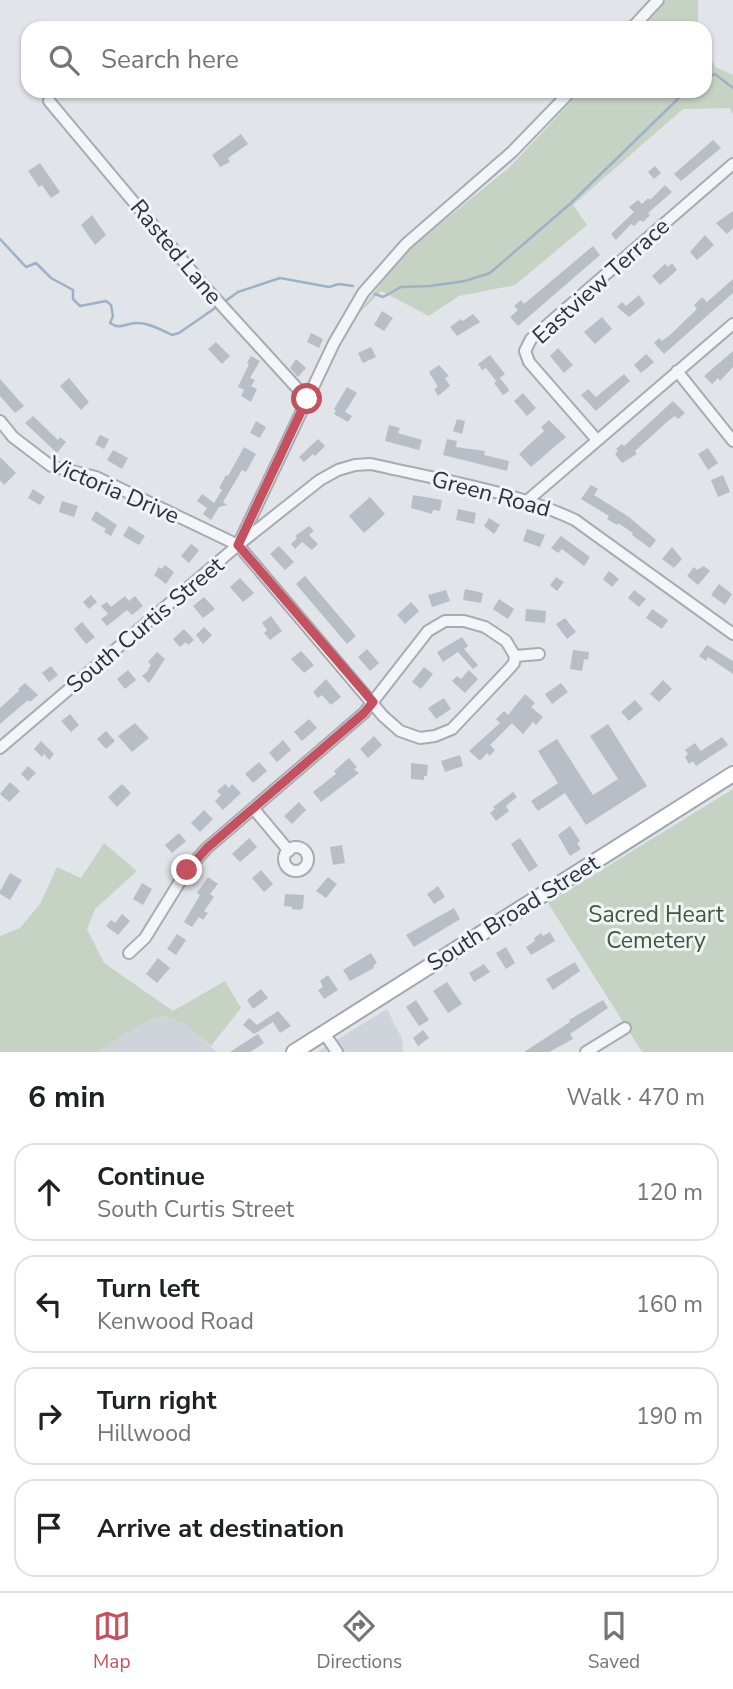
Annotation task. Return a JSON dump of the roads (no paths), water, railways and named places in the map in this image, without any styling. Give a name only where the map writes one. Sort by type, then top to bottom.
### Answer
[{"type":"main road","name":"South Broad Street","points":[[293,1052],[733,774]]},
{"type":"street","points":[[638,21],[658,0]]},
{"type":"street","name":"South Curtis Street","points":[[0,748],[238,545],[340,332],[363,293],[406,244],[512,152],[564,98]]},
{"type":"street","name":"Rasted Lane","points":[[49,101],[220,304],[307,399]]},
{"type":"street","name":"Eastview Terrace","points":[[597,440],[529,362],[525,351],[531,339],[733,164]]},
{"type":"street","points":[[528,500],[733,324]]},
{"type":"street","points":[[677,371],[733,442]]},
{"type":"street","name":"Victoria Drive","points":[[0,421],[13,437],[51,466],[96,477],[238,545]]},
{"type":"street","name":"Green Road","points":[[238,545],[320,480],[338,470],[370,464],[528,500],[575,520],[733,634]]},
{"type":"street","points":[[129,953],[145,938],[187,870],[207,848],[364,713],[373,702],[428,631],[445,621],[464,621],[485,627],[506,641],[515,656],[508,670],[452,729],[435,736],[420,737],[400,731],[383,716],[373,702],[238,545]]},
{"type":"street","points":[[515,656],[539,654]]},
{"type":"street","points":[[253,808],[289,851]]},
{"type":"street","points":[[586,1052],[625,1028]]},
{"type":"street","points":[[324,1033],[337,1052]]},
{"type":"waterway","points":[[712,76],[715,74],[733,88]]},
{"type":"waterway","points":[[375,294],[383,297],[401,287],[465,281],[490,273],[571,203],[679,98]]},
{"type":"waterway","points":[[0,239],[26,267],[36,263],[51,278],[73,290],[73,299],[80,306],[106,301],[111,305],[113,316],[110,323],[114,325],[142,323],[172,335],[218,306]]},
{"type":"waterway","points":[[224,302],[238,292],[280,278],[329,287],[339,284],[353,286]]},
{"type":"park label","name":"Sacred Heart Cemetery","points":[[656,927]]}]
